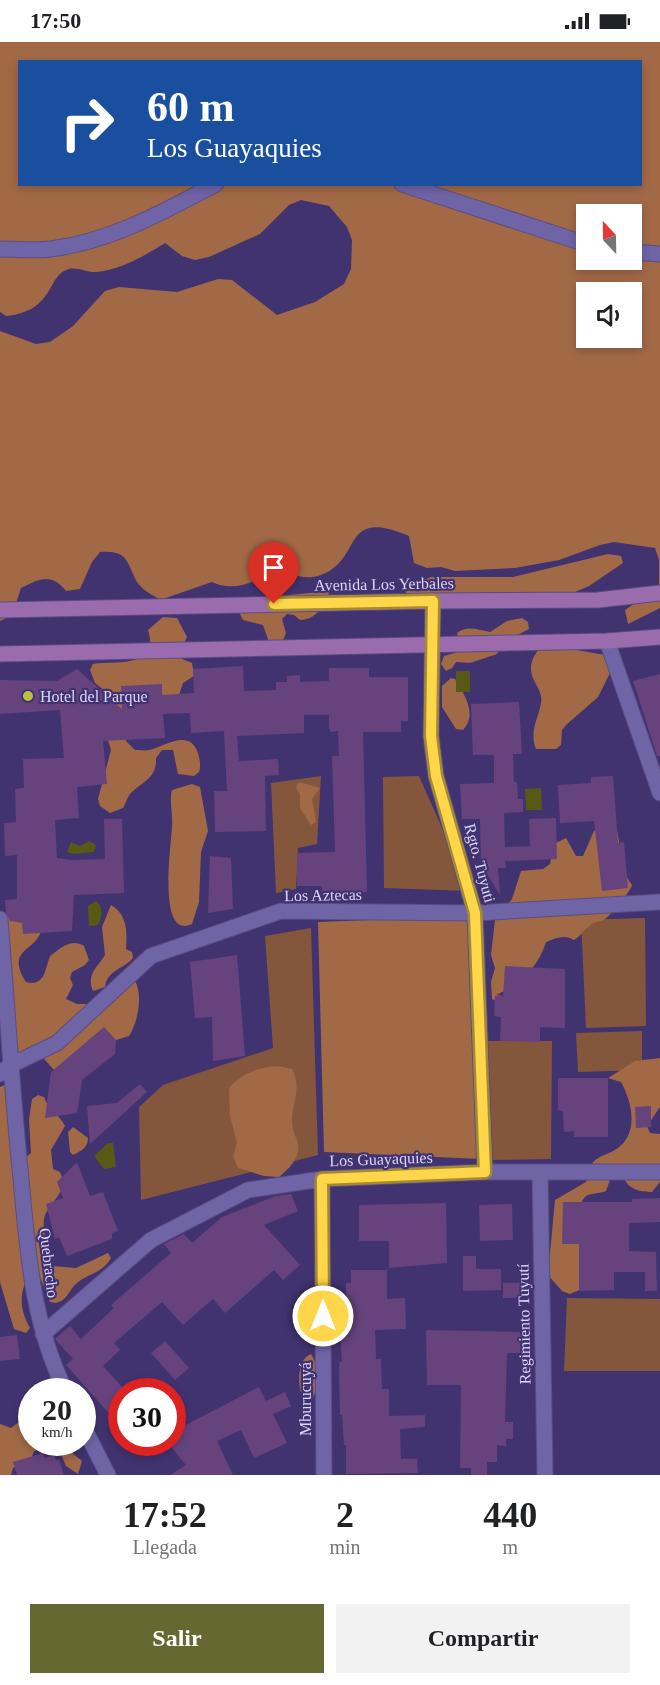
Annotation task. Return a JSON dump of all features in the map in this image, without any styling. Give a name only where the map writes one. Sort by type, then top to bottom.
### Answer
[{"type":"street","points":[[0,249],[50,249],[100,239],[148,220],[212,186]]},
{"type":"street","points":[[408,186],[576,241]]},
{"type":"street","points":[[642,253],[660,254]]},
{"type":"street","name":"Avenida Los Yerbales","points":[[0,610],[598,600],[660,592]]},
{"type":"street","name":"Rgto. Tuyuti","points":[[433,601],[431,736],[436,776],[475,913],[485,1172]]},
{"type":"street","points":[[0,654],[607,641],[660,637]]},
{"type":"street","points":[[607,641],[660,793]]},
{"type":"street","name":"Los Aztecas","points":[[5,1070],[57,1043],[151,957],[282,912],[475,913],[660,902]]},
{"type":"street","name":"Quebracho","points":[[0,919],[5,1070],[32,1293],[43,1334],[59,1378]]},
{"type":"street","name":"Los Guayaquies","points":[[43,1334],[150,1240],[248,1190],[322,1179],[485,1172],[660,1172]]},
{"type":"street","name":"Regimiento Tuyutí","points":[[540,1173],[545,1475]]},
{"type":"street","name":"Mburucuyá","points":[[322,1179],[324,1475]]},
{"type":"street","points":[[96,1451],[108,1475]]},
{"type":"shaded area","points":[[0,42],[660,42],[660,608],[628,624],[625,610],[659,587],[659,560],[655,548],[614,542],[559,560],[515,568],[455,571],[441,567],[427,568],[414,563],[409,536],[387,529],[371,528],[361,532],[354,539],[342,560],[332,569],[318,576],[306,577],[272,572],[242,585],[224,586],[212,582],[160,600],[139,585],[125,558],[116,553],[100,552],[92,562],[80,589],[66,591],[56,582],[45,579],[34,582],[21,588],[12,615],[0,621],[0,331],[36,344],[50,342],[73,326],[105,291],[119,287],[177,292],[218,279],[232,280],[277,315],[315,302],[344,284],[351,269],[352,240],[347,227],[329,206],[301,200],[289,205],[260,234],[209,257],[195,260],[182,256],[165,243],[115,268],[94,272],[69,269],[56,278],[42,301],[22,313],[6,316],[0,312]]},
{"type":"shaded area","points":[[608,554],[621,556],[623,563],[589,586],[561,598],[491,592],[404,600],[407,587],[431,577],[513,577]]},
{"type":"shaded area","points":[[330,591],[315,615],[300,620],[294,615],[287,614],[282,619],[286,633],[283,640],[270,645],[263,625],[243,620],[240,614],[243,608],[269,597]]},
{"type":"shaded area","points":[[163,617],[177,618],[187,637],[179,653],[182,659],[192,663],[194,676],[183,683],[179,695],[124,725],[126,741],[135,750],[149,750],[176,741],[189,741],[198,753],[199,772],[194,776],[178,774],[173,750],[162,750],[156,758],[155,769],[150,777],[131,792],[123,808],[110,813],[100,806],[98,799],[111,750],[105,731],[108,697],[105,691],[95,683],[90,670],[93,664],[125,662],[141,657],[150,645],[148,630]]},
{"type":"shaded area","points":[[522,618],[528,622],[529,629],[504,642],[497,654],[470,663],[456,662],[446,671],[441,664],[444,656],[458,652],[461,646],[457,633],[465,629],[490,632],[507,621]]},
{"type":"shaded area","points":[[539,649],[571,649],[605,655],[613,667],[598,697],[562,730],[561,745],[556,749],[536,749],[534,743],[533,737],[541,697],[531,673],[531,666]]},
{"type":"shaded area","points":[[456,671],[470,671],[470,692],[456,692]]},
{"type":"shaded area","points":[[451,678],[455,679],[468,704],[469,717],[463,730],[456,729],[442,707],[442,686]]},
{"type":"shaded area","points":[[321,776],[317,844],[298,848],[296,889],[276,893],[271,783]]},
{"type":"shaded area","points":[[419,776],[470,891],[384,888],[383,777]]},
{"type":"shaded area","points":[[299,782],[320,788],[312,799],[316,822],[311,825],[300,808],[300,794],[296,788]]},
{"type":"shaded area","points":[[192,784],[200,787],[208,831],[201,852],[199,902],[192,924],[181,925],[174,918],[168,887],[172,821],[171,794],[172,790]]},
{"type":"shaded area","points":[[541,788],[542,810],[526,810],[525,789]]},
{"type":"shaded area","points":[[615,825],[622,863],[632,885],[628,893],[608,917],[595,922],[574,940],[564,937],[546,942],[538,960],[527,974],[496,995],[510,997],[498,1002],[492,999],[491,982],[495,968],[491,955],[495,920],[512,899],[521,871],[543,869],[550,864],[554,844],[566,838],[576,856],[583,856],[594,831]]},
{"type":"shaded area","points":[[89,841],[96,845],[94,852],[74,854],[67,852],[71,842],[80,846]]},
{"type":"shaded area","points":[[96,901],[102,912],[101,919],[98,925],[89,926],[88,906]]},
{"type":"shaded area","points":[[111,905],[121,914],[126,931],[126,949],[132,952],[133,958],[112,973],[105,987],[93,991],[92,976],[105,955],[102,927]]},
{"type":"shaded area","points":[[12,915],[41,931],[38,938],[20,957],[20,971],[26,982],[37,982],[41,979],[50,956],[66,945],[75,943],[84,946],[89,960],[72,972],[70,978],[73,985],[66,999],[77,1004],[91,1004],[129,979],[135,981],[139,993],[138,1008],[135,1024],[129,1036],[106,1040],[60,1069],[53,1069],[39,1053],[13,1052],[5,917]]},
{"type":"shaded area","points":[[476,916],[481,1159],[324,1152],[318,922]]},
{"type":"shaded area","points":[[645,918],[646,1026],[586,1028],[581,920]]},
{"type":"shaded area","points":[[311,928],[318,1155],[141,1200],[139,1107],[163,1085],[273,1048],[265,936]]},
{"type":"shaded area","points":[[642,1031],[642,1070],[578,1072],[576,1033]]},
{"type":"shaded area","points":[[487,1041],[552,1041],[551,1159],[487,1160]]},
{"type":"shaded area","points":[[660,1058],[660,1107],[647,1126],[650,1133],[660,1134],[660,1182],[652,1192],[647,1192],[631,1187],[624,1177],[611,1177],[606,1191],[584,1198],[581,1204],[579,1227],[584,1288],[570,1294],[562,1291],[548,1275],[555,1200],[586,1182],[593,1162],[618,1148],[629,1134],[632,1116],[628,1098],[621,1082],[608,1078],[635,1061]]},
{"type":"shaded area","points":[[278,1066],[292,1069],[297,1085],[292,1121],[298,1148],[294,1161],[279,1177],[264,1176],[238,1168],[233,1156],[237,1143],[230,1116],[229,1088],[239,1078],[251,1072]]},
{"type":"shaded area","points":[[7,1084],[25,1158],[31,1153],[29,1120],[32,1099],[38,1095],[44,1097],[65,1126],[51,1150],[53,1169],[60,1172],[62,1186],[44,1219],[45,1237],[52,1266],[76,1268],[108,1253],[111,1258],[104,1267],[81,1280],[65,1298],[56,1303],[50,1302],[35,1264],[26,1280],[22,1295],[23,1311],[30,1328],[26,1333],[14,1329],[0,1282],[0,1087]]},
{"type":"shaded area","points":[[73,1127],[88,1138],[88,1141],[85,1147],[73,1155],[70,1152],[68,1132]]},
{"type":"shaded area","points":[[108,1143],[113,1143],[116,1167],[104,1169],[94,1156]]},
{"type":"shaded area","points":[[567,1298],[660,1299],[660,1371],[564,1371]]},
{"type":"shaded area","points":[[311,1354],[316,1365],[317,1383],[312,1400],[306,1403],[301,1392],[299,1377],[302,1363]]},
{"type":"shaded area","points":[[18,1423],[18,1456],[32,1456],[13,1468],[11,1475],[0,1475],[0,1424],[11,1428]]},
{"type":"shaded area","points":[[62,1456],[76,1456],[82,1461],[78,1474],[66,1466]]},
{"type":"building","points":[[243,666],[244,691],[276,690],[276,682],[287,682],[287,676],[300,675],[300,682],[329,681],[329,668],[369,668],[369,677],[408,677],[408,721],[401,721],[401,732],[363,732],[367,892],[336,893],[336,897],[322,897],[322,886],[297,886],[297,853],[335,852],[332,756],[339,756],[338,731],[331,732],[329,715],[304,715],[304,733],[237,736],[239,761],[278,759],[279,775],[265,776],[266,831],[215,832],[214,791],[227,791],[224,731],[191,733],[190,713],[163,714],[165,738],[103,741],[107,784],[77,787],[79,818],[55,820],[57,858],[72,860],[105,859],[104,819],[122,819],[124,893],[74,895],[72,931],[23,934],[22,923],[10,921],[6,912],[5,900],[17,899],[17,855],[5,856],[4,823],[16,822],[15,789],[24,788],[23,759],[64,758],[60,710],[0,714],[0,680],[57,681],[77,669],[122,709],[121,686],[162,684],[162,695],[194,693],[193,669]]},
{"type":"building","points":[[660,674],[660,756],[657,756],[633,681]]},
{"type":"building","points":[[519,702],[522,754],[513,754],[514,782],[517,782],[518,799],[523,799],[523,812],[504,813],[505,847],[530,846],[529,819],[556,818],[557,859],[505,861],[506,868],[498,868],[500,895],[481,864],[480,819],[462,819],[460,784],[494,783],[494,755],[473,755],[471,704]]},
{"type":"building","points":[[613,776],[618,843],[624,842],[628,888],[602,891],[594,821],[560,823],[558,785],[591,783],[591,777]]},
{"type":"building","points":[[210,856],[231,858],[233,909],[208,913]]},
{"type":"building","points":[[237,955],[245,1056],[213,1061],[212,1017],[195,1018],[190,962]]},
{"type":"building","points":[[505,966],[565,969],[565,1028],[540,1027],[540,1042],[500,1041],[501,1017],[494,1016],[495,996],[503,996]]},
{"type":"building","points":[[104,1027],[116,1040],[115,1054],[82,1080],[77,1113],[45,1118],[51,1072]]},
{"type":"building","points":[[558,1078],[608,1078],[608,1137],[574,1137],[574,1131],[564,1132],[563,1111],[558,1110]]},
{"type":"building","points":[[140,1084],[147,1092],[90,1144],[87,1106],[117,1103]]},
{"type":"building","points":[[651,1106],[651,1127],[636,1128],[635,1107]]},
{"type":"building","points":[[77,1162],[90,1196],[103,1192],[118,1231],[112,1233],[112,1239],[67,1256],[59,1237],[55,1239],[46,1204],[63,1198],[57,1182]]},
{"type":"building","points":[[291,1194],[298,1211],[264,1225],[300,1265],[283,1280],[274,1270],[225,1313],[213,1299],[183,1325],[162,1302],[114,1343],[120,1350],[103,1366],[114,1378],[108,1378],[108,1412],[96,1399],[96,1378],[78,1378],[66,1365],[73,1359],[55,1339],[70,1326],[81,1339],[114,1308],[111,1305],[171,1253],[164,1244],[184,1234],[192,1243],[222,1217],[276,1196]]},
{"type":"building","points":[[660,1198],[660,1222],[629,1223],[629,1251],[656,1252],[657,1291],[645,1291],[645,1272],[614,1272],[614,1290],[579,1291],[579,1244],[562,1244],[563,1202],[632,1202],[632,1199]]},
{"type":"building","points":[[446,1203],[447,1263],[389,1268],[389,1241],[359,1241],[359,1205]]},
{"type":"building","points":[[512,1204],[513,1240],[480,1241],[479,1205]]},
{"type":"building","points":[[463,1256],[476,1256],[476,1269],[501,1269],[501,1290],[463,1291]]},
{"type":"building","points":[[351,1270],[387,1270],[387,1299],[405,1298],[406,1329],[375,1330],[376,1359],[381,1359],[382,1389],[389,1389],[389,1416],[425,1415],[425,1427],[400,1429],[401,1459],[417,1459],[418,1473],[346,1474],[346,1445],[344,1445],[342,1415],[340,1415],[339,1362],[342,1362],[338,1300],[346,1300],[346,1283],[351,1283]]},
{"type":"building","points":[[503,1283],[521,1283],[521,1298],[503,1298]]},
{"type":"building","points":[[426,1330],[521,1332],[521,1353],[507,1353],[505,1422],[513,1422],[513,1439],[506,1439],[506,1446],[497,1445],[497,1462],[487,1462],[487,1475],[471,1475],[471,1468],[460,1468],[461,1385],[427,1385]]},
{"type":"building","points":[[17,1335],[20,1359],[0,1361],[0,1337]]},
{"type":"building","points":[[165,1341],[189,1368],[177,1378],[173,1378],[151,1353]]},
{"type":"building","points":[[259,1387],[266,1401],[285,1392],[291,1406],[273,1414],[287,1443],[254,1458],[241,1430],[217,1441],[233,1475],[170,1475],[186,1465],[179,1456],[186,1456],[186,1425]]},
{"type":"building","points":[[33,1456],[44,1456],[45,1458],[54,1456],[56,1460],[59,1459],[64,1475],[17,1475],[13,1462]]},
{"type":"place","name":"Hotel del Parque","points":[[28,696]]},
{"type":"route","points":[[274,604],[433,601],[430,702],[436,776],[475,913],[485,1172],[322,1179],[323,1316]]}]
